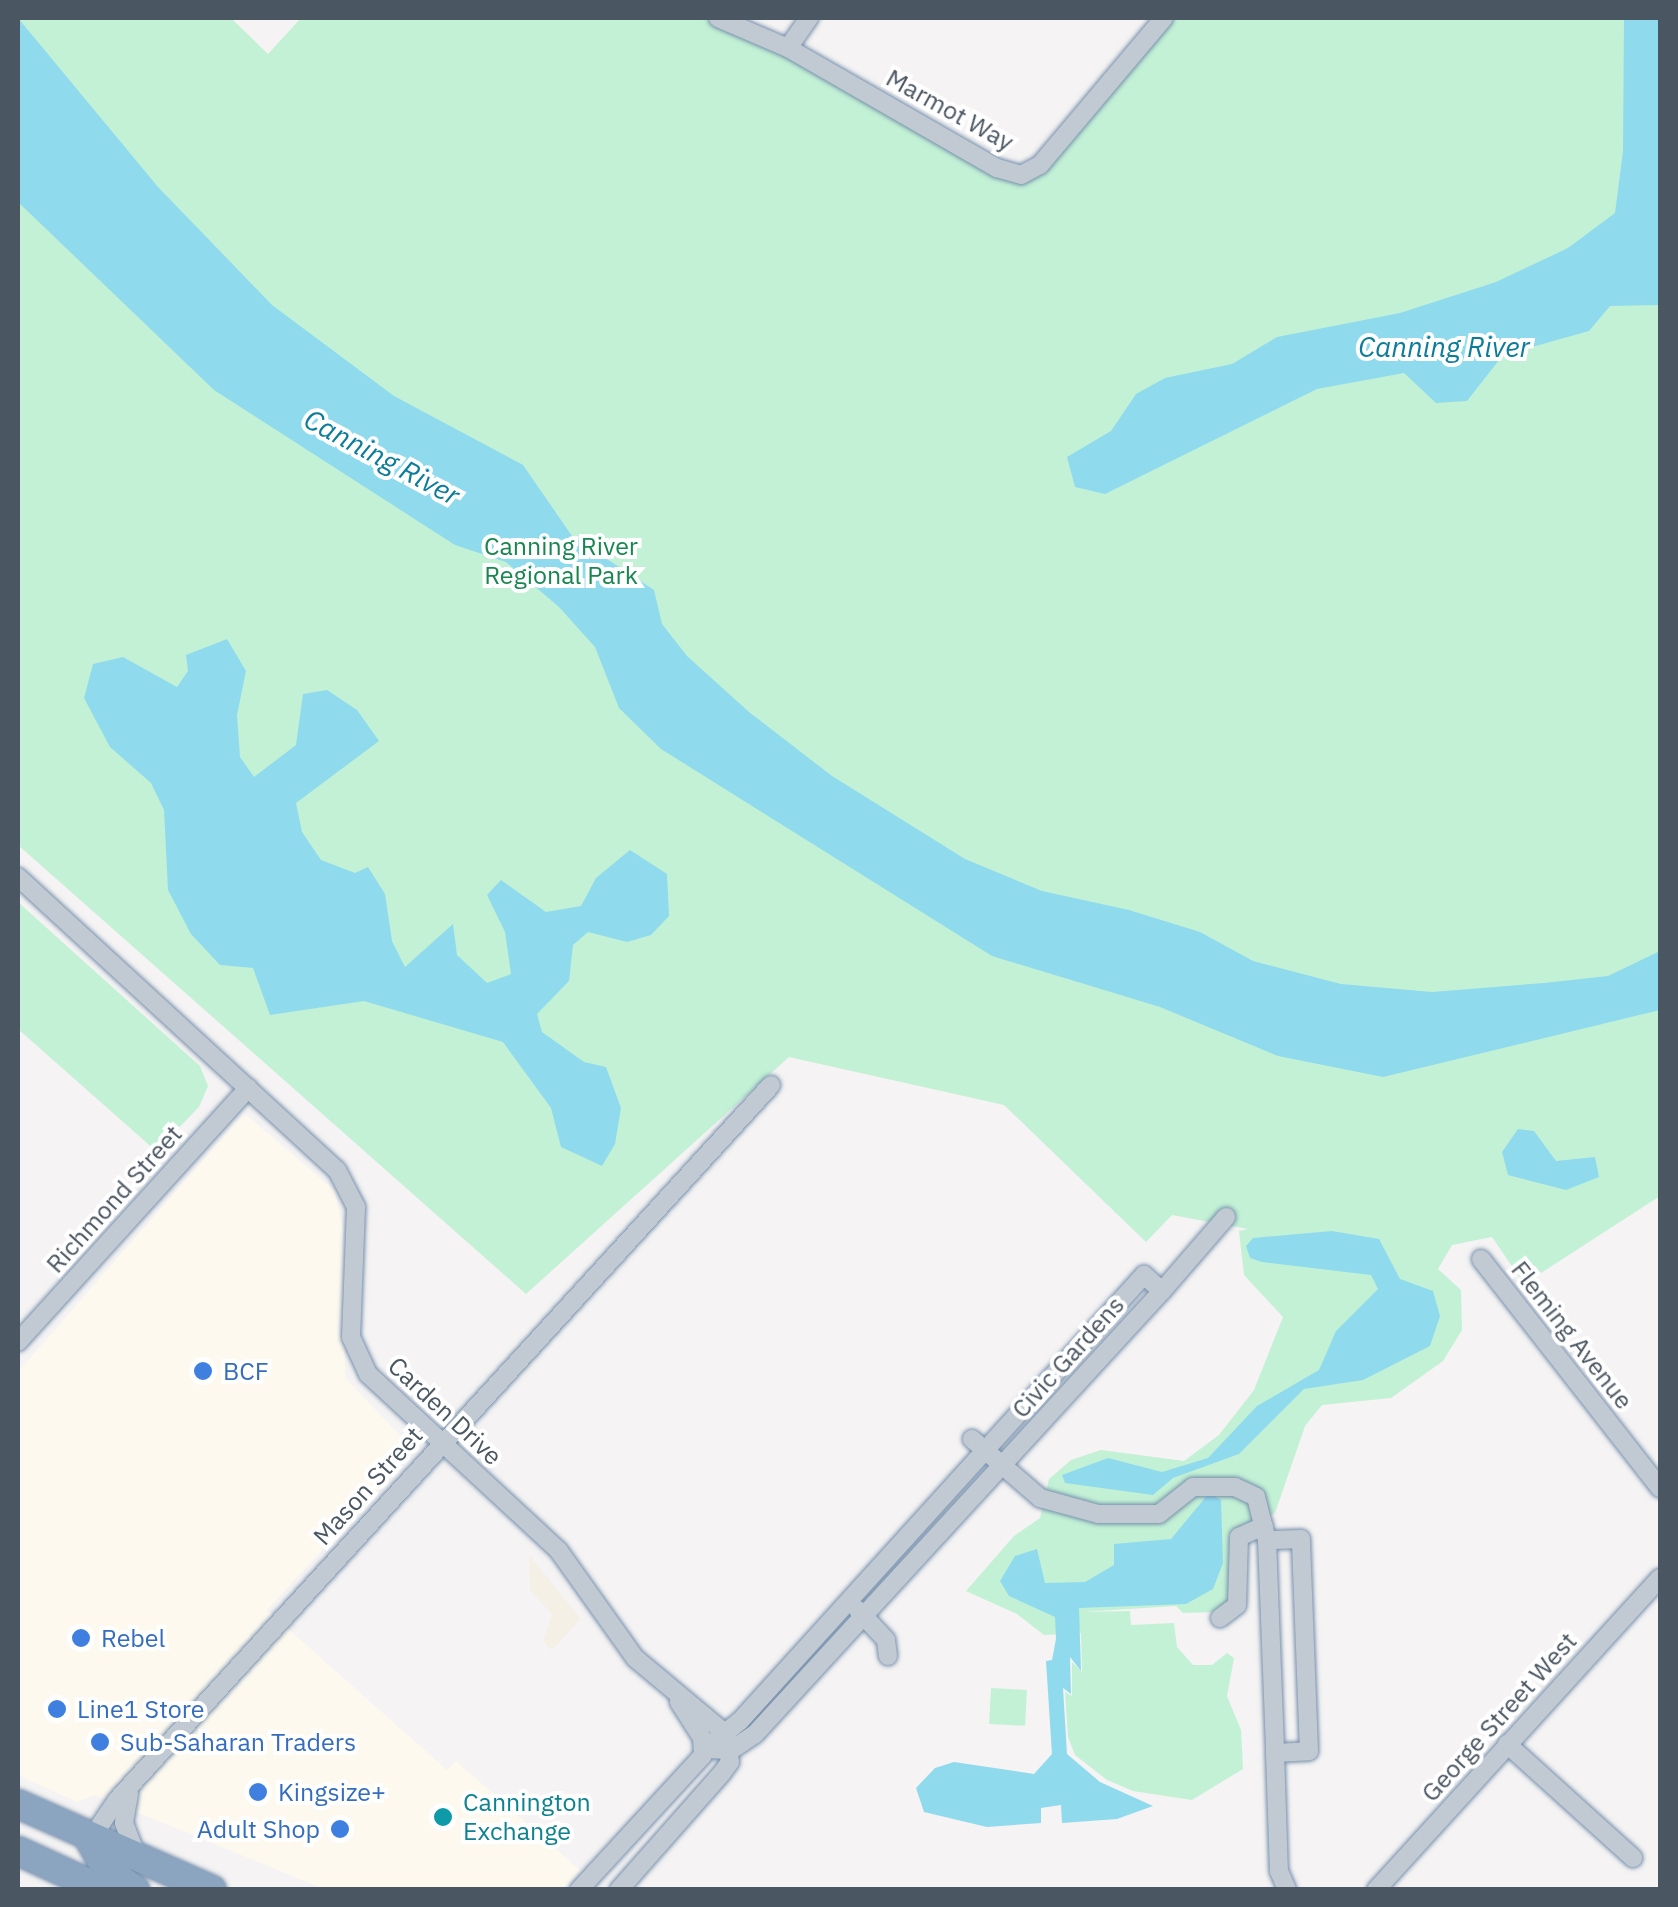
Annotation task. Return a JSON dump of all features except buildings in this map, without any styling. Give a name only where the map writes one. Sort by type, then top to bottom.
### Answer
[{"type":"highway","points":[[18,1804],[90,1840],[106,1870],[212,1890]]},
{"type":"highway","points":[[18,1851],[49,1877],[103,1890]]},
{"type":"street","name":"Marmot Way","points":[[718,18],[788,48],[996,168],[1020,175],[1040,165],[1158,19]]},
{"type":"street","points":[[788,48],[809,18]]},
{"type":"street","name":"Carden Drive","points":[[18,876],[337,1170],[356,1207],[350,1337],[368,1374],[559,1551],[612,1631],[676,1697],[729,1742]]},
{"type":"street","name":"Mason Street","points":[[90,1840],[117,1800],[129,1794],[441,1442],[771,1085]]},
{"type":"street","name":"Richmond Street","points":[[19,1338],[248,1088]]},
{"type":"street","points":[[1162,1291],[1226,1217]]},
{"type":"street","name":"Fleming Avenue","points":[[1482,1259],[1660,1488]]},
{"type":"street","name":"Civic Gardens","points":[[706,1749],[729,1742],[755,1734],[1162,1291],[1144,1275],[978,1444],[729,1742]]},
{"type":"street","points":[[978,1444],[1040,1498],[1134,1518],[1160,1514],[1193,1487],[1235,1486],[1256,1497],[1266,1533],[1280,1870],[1287,1890]]},
{"type":"street","points":[[1220,1618],[1237,1604],[1239,1536],[1266,1533],[1300,1539],[1309,1751],[1275,1753]]},
{"type":"street","name":"George Street West","points":[[1376,1890],[1660,1578]]},
{"type":"street","points":[[846,1599],[886,1640],[888,1656]]},
{"type":"street","name":"Carden Drive","points":[[676,1697],[706,1749]]},
{"type":"street","points":[[606,1861],[623,1885],[722,1773],[729,1742]]},
{"type":"street","points":[[1507,1744],[1633,1858]]},
{"type":"street","points":[[580,1890],[706,1749]]},
{"type":"street","points":[[129,1794],[124,1823],[138,1876]]},
{"type":"shaded area","points":[[244,1113],[335,1191],[343,1229],[345,1378],[414,1450],[267,1610],[447,1770],[456,1761],[581,1871],[563,1889],[324,1889],[95,1795],[77,1802],[18,1775],[18,1372]]},
{"type":"green space","name":"Canning River Regional Park","points":[[18,18],[231,18],[268,54],[301,18],[713,18],[1026,180],[1169,18],[1660,18],[1660,1196],[1524,1284],[1492,1237],[1452,1245],[1438,1269],[1461,1290],[1462,1330],[1443,1361],[1391,1398],[1322,1405],[1305,1426],[1275,1513],[1229,1535],[1230,1600],[1218,1612],[1183,1613],[1176,1606],[1081,1612],[1130,1611],[1131,1625],[1174,1623],[1177,1647],[1193,1665],[1212,1665],[1227,1653],[1234,1658],[1227,1696],[1241,1730],[1243,1769],[1192,1800],[1133,1791],[1107,1780],[1075,1755],[1068,1737],[1065,1692],[1072,1696],[1072,1662],[1082,1672],[1081,1633],[1044,1635],[1017,1614],[966,1591],[1014,1536],[1040,1518],[1049,1479],[1071,1460],[1101,1450],[1184,1461],[1219,1435],[1254,1390],[1283,1317],[1244,1275],[1239,1231],[1248,1229],[1172,1215],[1146,1242],[1004,1105],[789,1057],[526,1294],[18,845]]},
{"type":"green space","points":[[18,902],[200,1066],[208,1086],[199,1107],[156,1151],[18,1029]]},
{"type":"green space","points":[[991,1688],[1027,1690],[1025,1726],[989,1724]]},
{"type":"sand","points":[[529,1555],[581,1619],[552,1650],[543,1642],[552,1614],[530,1590]]},
{"type":"water","name":"Canning River","points":[[18,18],[158,187],[272,305],[394,396],[523,465],[572,536],[654,590],[662,624],[687,656],[749,712],[832,776],[965,859],[1042,891],[1129,910],[1200,932],[1253,961],[1341,984],[1432,992],[1544,983],[1608,976],[1660,951],[1660,1010],[1383,1077],[1278,1056],[1160,1007],[992,956],[661,749],[619,708],[595,647],[559,607],[506,562],[455,545],[214,390],[18,202]]},
{"type":"water","name":"Canning River","points":[[1624,18],[1660,18],[1660,305],[1610,306],[1589,331],[1503,355],[1467,401],[1436,403],[1404,373],[1317,389],[1105,494],[1075,487],[1067,457],[1111,431],[1136,394],[1165,378],[1232,364],[1277,337],[1400,313],[1496,282],[1568,248],[1615,213],[1623,151]]},
{"type":"water","points":[[227,639],[246,671],[237,715],[240,757],[254,777],[296,745],[303,694],[327,690],[357,710],[379,741],[296,803],[302,832],[321,860],[355,873],[368,867],[385,894],[392,941],[405,967],[453,924],[457,955],[487,983],[511,974],[505,932],[487,895],[501,880],[546,912],[581,906],[596,878],[630,850],[667,874],[669,916],[651,935],[627,942],[588,932],[573,945],[569,981],[537,1014],[542,1032],[584,1062],[606,1067],[621,1108],[615,1144],[602,1166],[561,1147],[551,1108],[503,1042],[364,1001],[270,1015],[253,968],[220,965],[191,934],[168,890],[164,810],[151,783],[110,747],[84,698],[93,664],[123,657],[177,687],[188,671],[186,655]]},
{"type":"water","points":[[1518,1129],[1534,1131],[1556,1161],[1595,1157],[1599,1177],[1566,1190],[1508,1175],[1502,1152]]},
{"type":"water","points":[[1332,1231],[1379,1239],[1400,1279],[1433,1291],[1440,1316],[1430,1346],[1363,1380],[1304,1389],[1239,1454],[1173,1478],[1153,1495],[1065,1483],[1062,1475],[1108,1458],[1162,1472],[1208,1458],[1257,1406],[1319,1370],[1336,1331],[1378,1289],[1371,1275],[1262,1262],[1250,1258],[1246,1246],[1253,1238]]},
{"type":"water","points":[[1209,1493],[1221,1500],[1223,1563],[1213,1589],[1186,1604],[1079,1608],[1081,1671],[1070,1657],[1071,1694],[1063,1688],[1067,1754],[1100,1782],[1153,1806],[1117,1819],[1062,1823],[1061,1805],[1041,1808],[1041,1823],[987,1827],[924,1812],[916,1788],[935,1768],[954,1762],[1034,1774],[1052,1754],[1046,1661],[1052,1660],[1055,1617],[1009,1596],[1000,1581],[1015,1556],[1037,1549],[1045,1583],[1085,1582],[1114,1565],[1114,1544],[1171,1539]]},
{"type":"place","name":"BCF","points":[[203,1371]]},
{"type":"place","name":"Rebel","points":[[81,1638]]},
{"type":"place","name":"Line1 Store","points":[[57,1709]]},
{"type":"place","name":"Sub-Saharan Traders","points":[[100,1742]]},
{"type":"place","name":"Kingsize+","points":[[258,1792]]},
{"type":"place","name":"Cannington Exchange","points":[[443,1817]]},
{"type":"place","name":"Adult Shop","points":[[340,1829]]}]
